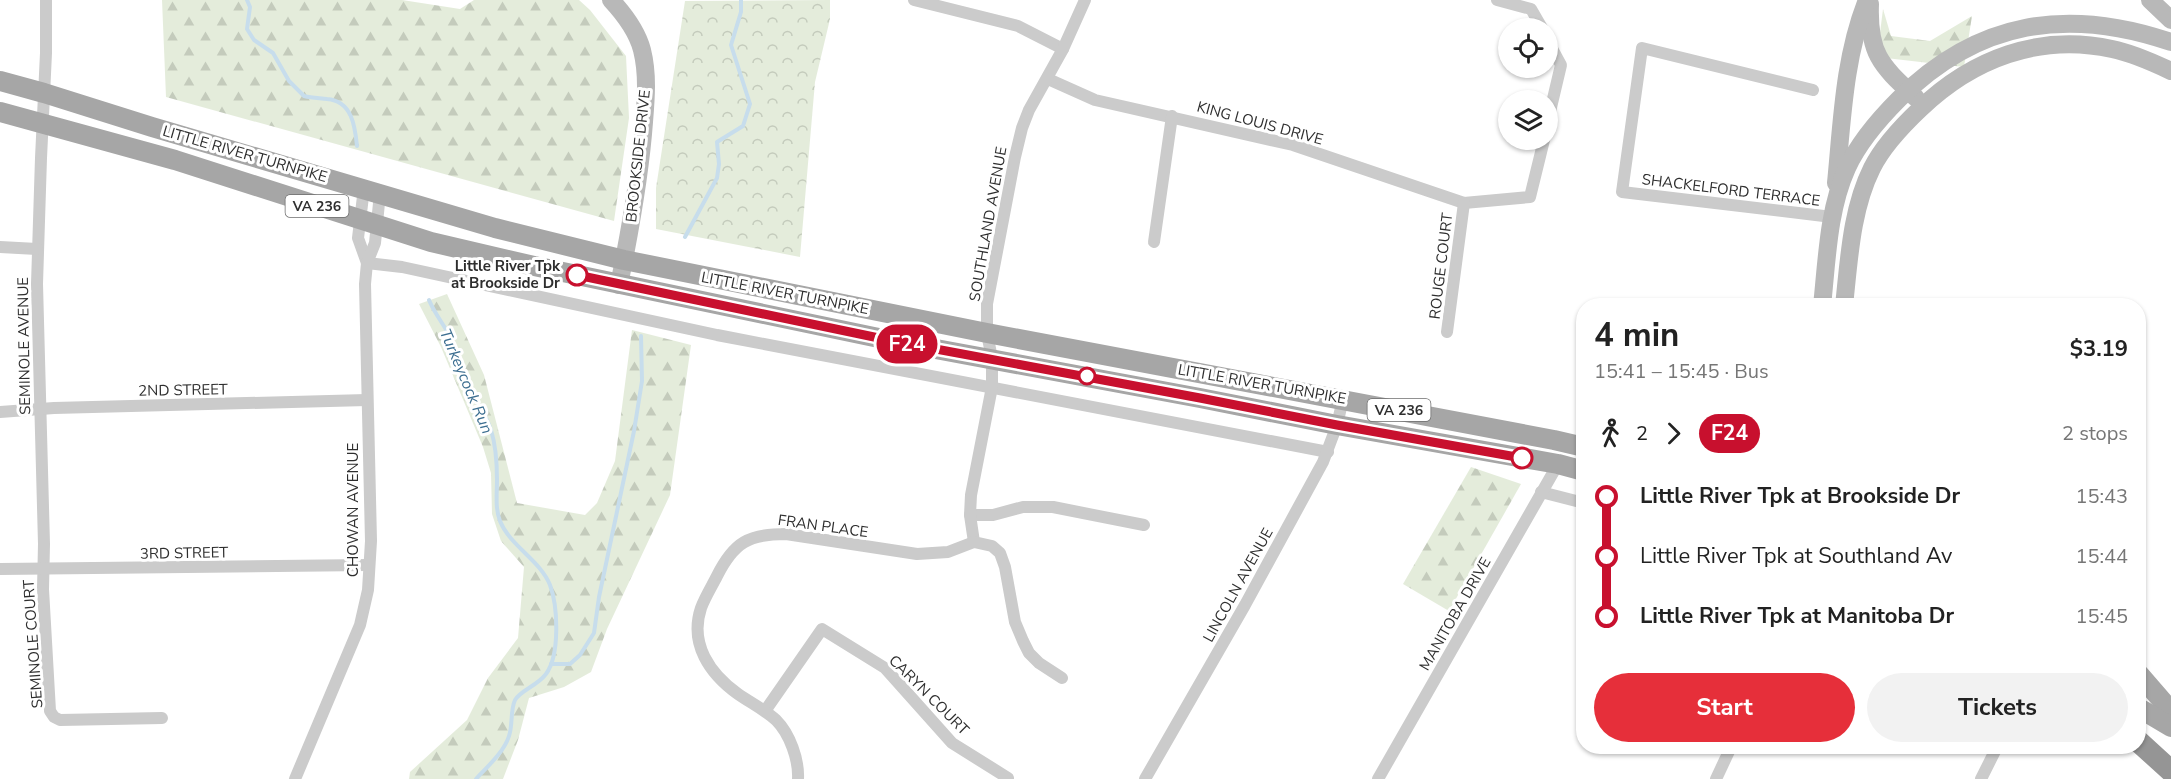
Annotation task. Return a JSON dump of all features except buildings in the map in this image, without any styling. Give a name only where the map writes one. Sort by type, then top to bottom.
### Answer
[{"type":"highway","points":[[2146,747],[2171,771]]},
{"type":"main road","name":"BROOKSIDE DRIVE","points":[[611,0],[635,32],[642,47],[646,66],[642,144],[619,285]]},
{"type":"main road","points":[[1868,0],[1870,28],[1876,54],[1894,78],[1924,105]]},
{"type":"main road","points":[[1823,298],[1844,100],[1856,35],[1868,0]]},
{"type":"main road","points":[[2150,0],[2171,20]]},
{"type":"main road","points":[[1832,217],[1844,175],[1859,147],[1887,111],[1933,69],[1973,45],[2007,32],[2026,28],[2078,23],[2102,24],[2171,42]]},
{"type":"main road","points":[[1845,298],[1854,231],[1865,183],[1872,168],[1886,146],[1904,125],[1946,86],[1977,66],[2013,53],[2042,47],[2086,45],[2111,49],[2144,58],[2171,71]]},
{"type":"main road","name":"LITTLE RIVER TURNPIKE","points":[[0,81],[495,228],[624,260],[987,333],[1576,445]]},
{"type":"main road","name":"LITTLE RIVER TURNPIKE","points":[[0,112],[164,156],[431,242],[619,285],[898,342],[1576,469]]},
{"type":"main road","points":[[2146,682],[2171,711]]},
{"type":"main road","points":[[2146,712],[2171,727]]},
{"type":"main road","points":[[2146,744],[2171,756]]},
{"type":"street","name":"SEMINOLE AVENUE","points":[[44,569],[37,249],[46,53],[46,0]]},
{"type":"street","points":[[914,0],[1018,26],[1063,49]]},
{"type":"street","name":"SOUTHLAND AVENUE","points":[[974,542],[970,515],[971,495],[992,387],[987,304],[1018,140],[1029,111],[1048,79],[1085,0]]},
{"type":"street","points":[[1497,0],[1531,9],[1536,18]]},
{"type":"street","name":"SHACKELFORD TERRACE","points":[[1813,90],[1642,48],[1622,192],[1832,217]]},
{"type":"street","points":[[1558,59],[1561,65],[1558,78]]},
{"type":"street","name":"KING LOUIS DRIVE","points":[[1048,79],[1095,100],[1293,145],[1464,203]]},
{"type":"street","points":[[1154,242],[1172,116]]},
{"type":"street","points":[[1464,203],[1530,197],[1542,150]]},
{"type":"street","name":"CHOWAN AVENUE","points":[[295,779],[360,625],[368,590],[371,541],[364,311],[367,263],[358,238],[368,223],[372,190]]},
{"type":"street","name":"ROUGE COURT","points":[[1447,332],[1464,203]]},
{"type":"street","points":[[0,247],[37,249]]},
{"type":"street","points":[[367,263],[402,267],[717,335],[1328,452]]},
{"type":"street","name":"LINCOLN AVENUE","points":[[1145,779],[1245,605],[1328,452],[1343,399]]},
{"type":"street","name":"2ND STREET","points":[[0,412],[367,400]]},
{"type":"street","name":"MANITOBA DRIVE","points":[[1378,779],[1558,464]]},
{"type":"street","points":[[1541,492],[1576,501]]},
{"type":"street","points":[[970,515],[993,515],[1023,507],[1053,507],[1144,525]]},
{"type":"street","name":"FRAN PLACE","points":[[798,779],[798,770],[787,735],[777,721],[736,693],[715,673],[702,656],[698,635],[701,607],[724,563],[743,541],[766,534],[786,534],[916,554],[948,552],[974,542]]},
{"type":"street","points":[[974,542],[992,546],[1000,553],[1005,567],[1015,622],[1023,641],[1029,653],[1038,663],[1062,678]]},
{"type":"street","name":"3RD STREET","points":[[0,569],[369,565]]},
{"type":"street","name":"SEMINOLE COURT","points":[[44,569],[43,589],[50,711],[54,717],[60,720],[162,718]]},
{"type":"street","name":"CARYN COURT","points":[[765,711],[822,629],[885,668],[952,742],[1008,778]]},
{"type":"street","points":[[1716,779],[1728,754]]},
{"type":"street","points":[[1981,779],[1992,754]]},
{"type":"green space","points":[[162,0],[402,0],[460,9],[474,0],[579,0],[590,10],[626,56],[629,118],[614,221],[166,97]]},
{"type":"green space","points":[[830,0],[830,19],[815,82],[800,257],[656,229],[656,188],[685,1]]},
{"type":"green space","points":[[1883,9],[1891,36],[1930,41],[1972,16],[1964,67],[1877,57]]},
{"type":"green space","points":[[447,294],[484,375],[517,503],[585,515],[597,503],[615,461],[632,330],[691,345],[670,495],[607,629],[591,672],[564,687],[529,698],[518,740],[503,779],[409,779],[410,772],[467,720],[488,678],[518,638],[524,567],[501,541],[492,514],[491,473],[483,447],[441,347],[419,304]]},
{"type":"green space","points":[[1471,467],[1521,484],[1449,611],[1403,584]]},
{"type":"waterway","name":"Turkeycock Run","points":[[247,0],[250,7],[247,29],[254,40],[273,53],[289,81],[304,96],[335,101],[347,109],[355,130],[357,146]]},
{"type":"waterway","name":"Turkeycock Run","points":[[685,237],[717,178],[719,164],[717,142],[743,126],[750,104],[731,45],[741,12],[741,0]]},
{"type":"waterway","name":"Turkeycock Run","points":[[429,300],[450,337],[461,374],[491,430],[496,455],[497,506],[500,521],[511,538],[545,576],[550,585],[555,606],[556,643],[551,666],[538,682],[521,693],[515,700],[507,742],[476,779]]},
{"type":"waterway","name":"Turkeycock Run","points":[[551,664],[570,664],[580,655],[594,633],[599,597],[634,431],[642,381],[641,336]]},
{"type":"bus line","name":"F24","points":[[577,275],[898,342],[1522,458]]},
{"type":"place","name":"Little River Tpk at Brookside Dr","points":[[577,275]]}]
